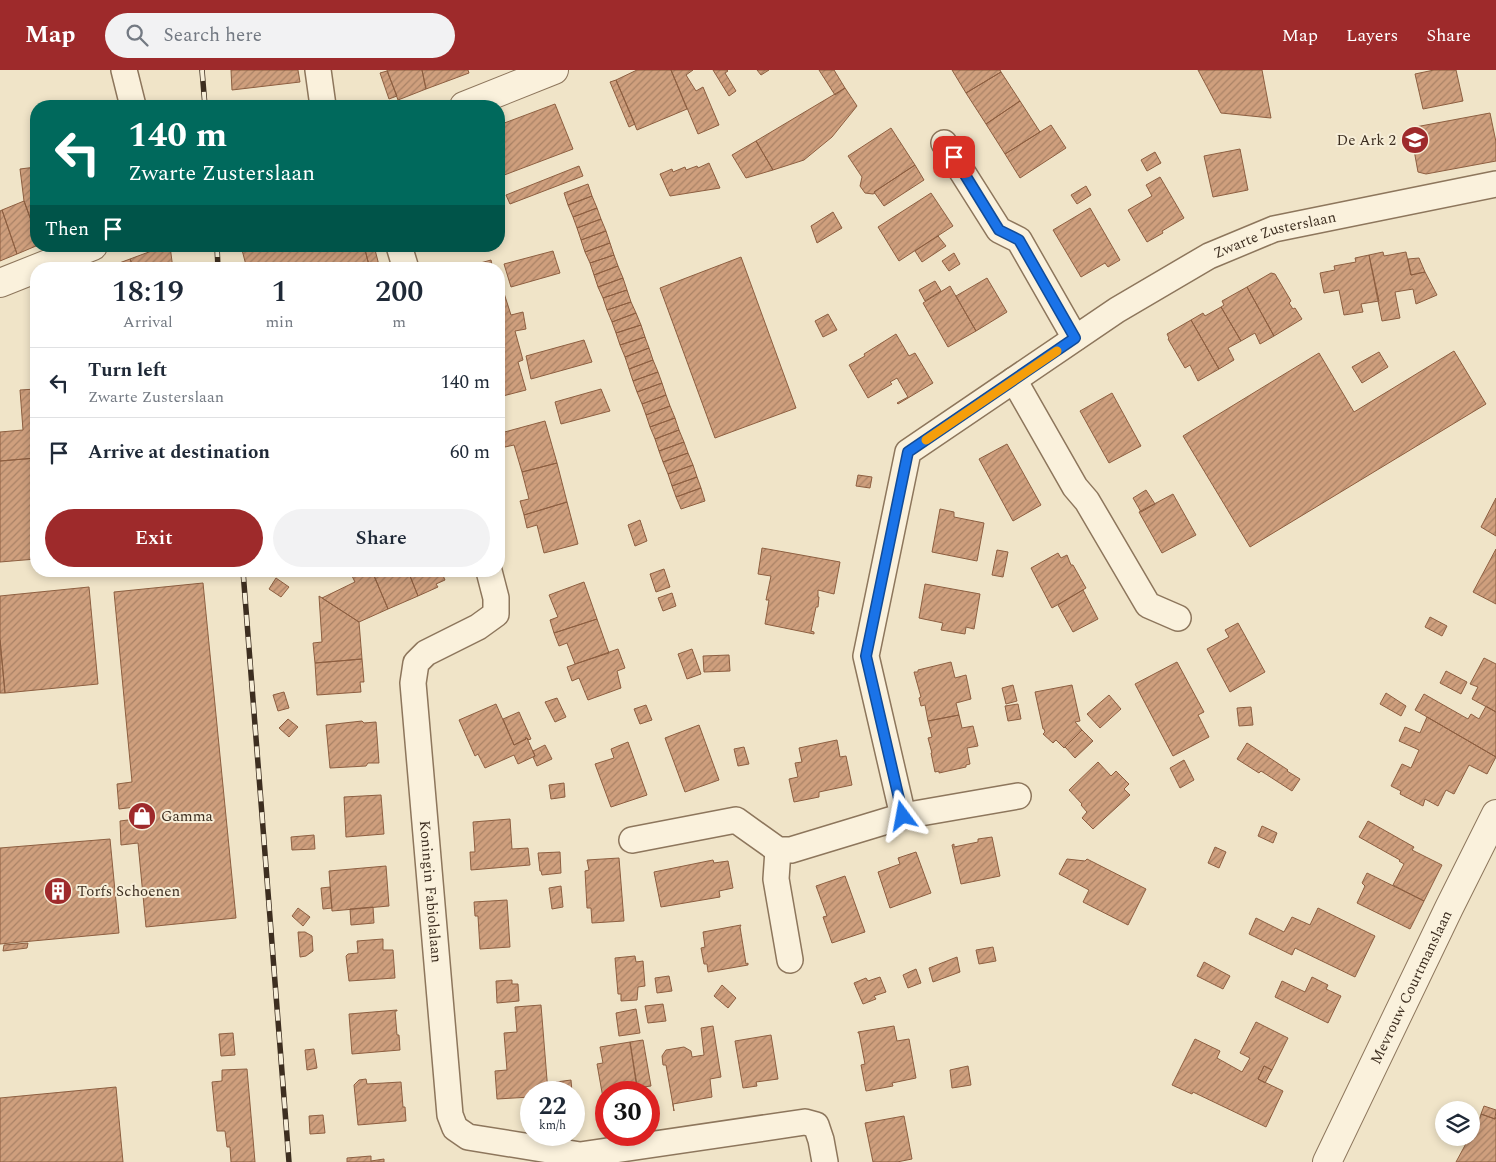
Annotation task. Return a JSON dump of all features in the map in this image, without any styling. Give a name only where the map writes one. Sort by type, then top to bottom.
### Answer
[{"type":"street","points":[[124,70],[132,100]]},
{"type":"street","points":[[318,70],[321,100]]},
{"type":"street","points":[[479,100],[554,70]]},
{"type":"street","points":[[944,143],[999,230],[1019,240],[1075,338]]},
{"type":"street","name":"Zwarte Zusterslaan","points":[[903,816],[866,656],[908,452],[1117,310],[1209,256],[1274,229],[1496,184]]},
{"type":"street","points":[[53,262],[78,252]]},
{"type":"street","points":[[0,283],[30,271]]},
{"type":"street","points":[[1014,380],[1075,487],[1086,501],[1148,605],[1178,618]]},
{"type":"street","name":"Koningin Fabiolalaan","points":[[491,577],[496,598],[496,614],[478,627],[426,653],[416,663],[413,683],[450,1115],[455,1128],[468,1137],[581,1159],[805,1122],[816,1125],[825,1162]]},
{"type":"street","points":[[632,840],[736,820],[778,850],[792,850],[903,816],[1018,796]]},
{"type":"street","name":"Mevrouw Courtmanslaan","points":[[1327,1162],[1496,814]]},
{"type":"street","points":[[778,850],[776,879],[790,960]]},
{"type":"building","points":[[231,70],[298,70],[300,82],[232,90]]},
{"type":"building","points":[[387,70],[422,70],[426,89],[398,100]]},
{"type":"building","points":[[422,70],[468,70],[469,73],[426,89]]},
{"type":"building","points":[[637,70],[671,70],[687,109],[637,130],[616,80]]},
{"type":"building","points":[[671,70],[693,70],[686,75],[696,91],[703,87],[719,125],[698,134]]},
{"type":"building","points":[[713,70],[727,70],[725,73],[736,91],[729,96]]},
{"type":"building","points":[[757,70],[769,70],[761,75]]},
{"type":"building","points":[[819,70],[834,70],[845,88],[835,95]]},
{"type":"building","points":[[952,70],[1000,70],[1001,72],[966,93]]},
{"type":"building","points":[[1198,70],[1262,70],[1271,118],[1221,113]]},
{"type":"building","points":[[1434,70],[1456,70],[1463,101],[1423,109],[1415,74]]},
{"type":"building","points":[[387,71],[397,96],[389,99],[380,73]]},
{"type":"building","points":[[1001,72],[1020,101],[986,124],[966,93]]},
{"type":"building","points":[[616,80],[635,124],[629,127],[610,82]]},
{"type":"building","points":[[845,88],[857,106],[832,137],[804,160],[773,170],[756,141]]},
{"type":"building","points":[[1020,101],[1040,132],[1005,154],[986,124]]},
{"type":"building","points":[[555,104],[573,149],[505,175],[505,123]]},
{"type":"building","points":[[1490,113],[1496,142],[1496,161],[1426,174],[1418,172],[1410,128]]},
{"type":"building","points":[[1051,125],[1066,148],[1020,178],[1005,154]]},
{"type":"building","points":[[891,128],[915,165],[875,193],[865,193],[860,186],[862,177],[848,156]]},
{"type":"building","points":[[756,141],[773,170],[746,178],[732,155]]},
{"type":"building","points":[[1240,149],[1248,190],[1213,197],[1204,156]]},
{"type":"building","points":[[1155,152],[1161,163],[1147,171],[1141,160]]},
{"type":"building","points":[[709,163],[720,188],[670,196],[660,174],[672,169],[673,172],[685,167],[686,170],[697,166],[698,168]]},
{"type":"building","points":[[915,165],[924,180],[884,206],[874,192]]},
{"type":"building","points":[[579,166],[583,176],[510,204],[506,195]]},
{"type":"building","points":[[30,168],[30,218],[24,201],[20,169]]},
{"type":"building","points":[[1160,177],[1184,218],[1147,242],[1128,210],[1152,196],[1146,185]]},
{"type":"building","points":[[588,184],[592,196],[568,205],[564,193]]},
{"type":"building","points":[[1086,186],[1091,195],[1077,204],[1071,195]]},
{"type":"building","points":[[931,193],[953,226],[899,261],[878,227]]},
{"type":"building","points":[[592,196],[597,208],[573,217],[568,205]]},
{"type":"building","points":[[24,201],[30,218],[30,249],[17,254],[2,210]]},
{"type":"building","points":[[597,208],[601,219],[577,228],[573,217]]},
{"type":"building","points":[[1090,208],[1120,260],[1108,267],[1105,263],[1081,277],[1053,230]]},
{"type":"building","points":[[2,210],[17,254],[0,261],[0,211]]},
{"type":"building","points":[[833,212],[842,228],[817,243],[811,226]]},
{"type":"building","points":[[601,219],[606,231],[581,240],[577,228]]},
{"type":"building","points":[[606,231],[610,243],[585,252],[581,240]]},
{"type":"building","points":[[938,236],[946,246],[922,262],[915,251]]},
{"type":"building","points":[[610,243],[614,255],[590,263],[585,252]]},
{"type":"building","points":[[553,251],[560,273],[511,287],[505,264]]},
{"type":"building","points":[[149,252],[171,252],[172,262],[131,262],[130,259]]},
{"type":"building","points":[[243,252],[366,252],[368,262],[245,262]]},
{"type":"building","points":[[366,252],[376,252],[378,262],[368,262]]},
{"type":"building","points":[[1383,252],[1384,256],[1406,252],[1411,275],[1425,272],[1437,295],[1416,304],[1413,289],[1395,292],[1400,318],[1382,321],[1369,255]]},
{"type":"building","points":[[954,253],[960,264],[949,271],[942,261]]},
{"type":"building","points":[[614,255],[618,266],[594,275],[590,263]]},
{"type":"building","points":[[1369,255],[1379,301],[1361,304],[1363,312],[1344,315],[1339,290],[1324,293],[1320,273],[1335,270],[1334,266],[1356,262],[1355,258]]},
{"type":"building","points":[[741,257],[796,408],[715,438],[660,288]]},
{"type":"building","points":[[1419,258],[1425,272],[1411,275],[1408,259]]},
{"type":"building","points":[[618,266],[623,278],[598,287],[594,275]]},
{"type":"building","points":[[1271,273],[1275,274],[1291,301],[1289,303],[1293,309],[1295,308],[1302,319],[1274,336],[1247,287]]},
{"type":"building","points":[[623,278],[627,290],[603,298],[598,287]]},
{"type":"building","points":[[987,278],[1007,312],[976,331],[956,296]]},
{"type":"building","points":[[935,281],[941,291],[925,301],[919,290]]},
{"type":"building","points":[[950,286],[976,331],[948,347],[923,303]]},
{"type":"building","points":[[1247,287],[1274,336],[1260,344],[1255,333],[1241,341],[1221,307],[1224,305],[1222,301]]},
{"type":"building","points":[[627,290],[631,302],[607,310],[603,298]]},
{"type":"building","points":[[505,296],[511,315],[523,312],[526,329],[515,331],[523,360],[518,362],[526,390],[505,395]]},
{"type":"building","points":[[631,302],[636,313],[612,322],[607,310]]},
{"type":"building","points":[[1221,307],[1241,341],[1228,348],[1234,360],[1219,369],[1191,320],[1203,313],[1205,316]]},
{"type":"building","points":[[636,313],[641,325],[616,333],[612,322]]},
{"type":"building","points":[[828,314],[837,330],[823,337],[815,321]]},
{"type":"building","points":[[1191,320],[1219,369],[1198,381],[1190,365],[1185,368],[1167,334]]},
{"type":"building","points":[[641,325],[645,337],[620,345],[616,333]]},
{"type":"building","points":[[896,334],[909,356],[915,353],[933,383],[898,404],[908,397],[897,378],[890,382],[892,384],[868,398],[849,365]]},
{"type":"building","points":[[645,337],[649,348],[625,357],[620,345]]},
{"type":"building","points":[[584,340],[592,362],[531,379],[526,356]]},
{"type":"building","points":[[649,348],[653,360],[629,369],[625,357]]},
{"type":"building","points":[[1454,351],[1486,404],[1250,547],[1183,436],[1319,353],[1354,412]]},
{"type":"building","points":[[1379,352],[1388,367],[1362,383],[1352,367]]},
{"type":"building","points":[[653,360],[658,372],[633,381],[629,369]]},
{"type":"building","points":[[658,372],[662,383],[637,392],[633,381]]},
{"type":"building","points":[[662,383],[666,395],[642,404],[637,392]]},
{"type":"building","points":[[30,389],[30,458],[0,461],[0,432],[23,430],[20,390]]},
{"type":"building","points":[[601,389],[610,411],[561,424],[555,402]]},
{"type":"building","points":[[1112,393],[1141,446],[1109,463],[1080,411]]},
{"type":"building","points":[[666,395],[670,406],[646,415],[642,404]]},
{"type":"building","points":[[670,406],[675,418],[650,427],[646,415]]},
{"type":"building","points":[[675,418],[679,430],[655,439],[650,427]]},
{"type":"building","points":[[545,421],[557,463],[522,472],[514,445],[505,447],[505,432]]},
{"type":"building","points":[[679,430],[684,442],[659,451],[655,439]]},
{"type":"building","points":[[684,442],[688,453],[663,462],[659,451]]},
{"type":"building","points":[[1007,444],[1041,505],[1013,521],[979,459]]},
{"type":"building","points":[[688,453],[693,465],[668,474],[663,462]]},
{"type":"building","points":[[30,458],[30,560],[0,562],[0,461]]},
{"type":"building","points":[[557,463],[567,502],[524,515],[520,501],[529,499],[522,472]]},
{"type":"building","points":[[693,465],[697,477],[672,486],[668,474]]},
{"type":"building","points":[[858,475],[872,477],[870,488],[856,486]]},
{"type":"building","points":[[697,477],[701,488],[676,497],[672,486]]},
{"type":"building","points":[[701,488],[705,501],[681,509],[676,497]]},
{"type":"building","points":[[1146,490],[1155,504],[1141,512],[1133,498]]},
{"type":"building","points":[[1173,494],[1196,535],[1162,553],[1139,512]]},
{"type":"building","points":[[1496,498],[1496,536],[1481,527]]},
{"type":"building","points":[[567,502],[578,544],[544,553],[537,525],[527,528],[524,515]]},
{"type":"building","points":[[940,509],[954,512],[954,517],[984,523],[977,561],[932,552]]},
{"type":"building","points":[[640,520],[647,541],[635,546],[628,525]]},
{"type":"building","points":[[762,548],[840,562],[834,594],[818,590],[818,607],[816,607],[811,631],[814,634],[765,624],[769,600],[766,600],[771,576],[758,574]]},
{"type":"building","points":[[1496,549],[1496,604],[1473,592]]},
{"type":"building","points":[[997,550],[1008,552],[1003,577],[992,575]]},
{"type":"building","points":[[1058,553],[1061,558],[1067,555],[1071,565],[1073,565],[1086,588],[1052,608],[1031,568]]},
{"type":"building","points":[[664,569],[670,587],[656,592],[650,574]]},
{"type":"building","points":[[352,577],[375,577],[388,609],[359,622],[322,598],[355,582]]},
{"type":"building","points":[[375,577],[410,577],[418,596],[388,609]]},
{"type":"building","points":[[410,577],[444,577],[445,580],[436,584],[438,587],[418,596]]},
{"type":"building","points":[[276,578],[289,587],[281,597],[269,589]]},
{"type":"building","points":[[584,582],[597,619],[554,633],[550,620],[558,617],[549,595]]},
{"type":"building","points":[[203,583],[236,918],[146,927],[138,843],[121,845],[120,821],[136,819],[135,807],[119,809],[117,784],[132,782],[114,592]]},
{"type":"building","points":[[925,584],[980,594],[974,629],[966,627],[965,634],[941,630],[943,623],[919,618]]},
{"type":"building","points":[[89,587],[98,684],[5,693],[0,640],[0,596]]},
{"type":"building","points":[[1083,590],[1098,619],[1073,632],[1058,605]]},
{"type":"building","points":[[672,593],[676,606],[663,611],[658,598]]},
{"type":"building","points":[[319,596],[359,622],[362,659],[315,663],[313,643],[322,642]]},
{"type":"building","points":[[1430,617],[1447,626],[1442,636],[1425,627]]},
{"type":"building","points":[[597,619],[609,653],[575,664],[567,643],[559,646],[554,633]]},
{"type":"building","points":[[1238,623],[1265,672],[1230,692],[1207,649],[1229,637],[1225,630]]},
{"type":"building","points":[[0,640],[5,693],[0,693]]},
{"type":"building","points":[[618,649],[625,668],[617,671],[621,688],[588,700],[579,678],[572,681],[567,667]]},
{"type":"building","points":[[692,649],[701,674],[687,679],[678,654]]},
{"type":"building","points":[[729,655],[730,671],[704,672],[703,656]]},
{"type":"building","points":[[1484,658],[1496,664],[1496,712],[1472,699],[1478,687],[1470,684]]},
{"type":"building","points":[[362,659],[364,682],[360,682],[361,692],[317,695],[315,663]]},
{"type":"building","points":[[951,662],[955,678],[966,675],[971,699],[956,703],[959,715],[928,721],[925,705],[921,706],[919,698],[921,697],[914,672]]},
{"type":"building","points":[[1177,662],[1204,712],[1198,715],[1209,737],[1173,756],[1135,684]]},
{"type":"building","points":[[1446,671],[1467,682],[1461,694],[1440,683]]},
{"type":"building","points":[[1013,685],[1017,701],[1006,704],[1002,688]]},
{"type":"building","points":[[1072,685],[1080,721],[1075,722],[1082,730],[1064,748],[1056,740],[1053,743],[1043,734],[1045,732],[1035,692]]},
{"type":"building","points":[[284,692],[289,708],[278,711],[273,695]]},
{"type":"building","points":[[1386,693],[1406,706],[1401,716],[1380,704]]},
{"type":"building","points":[[1424,694],[1468,719],[1471,714],[1479,719],[1486,706],[1496,712],[1496,757],[1415,710]]},
{"type":"building","points":[[1109,695],[1121,709],[1100,728],[1087,714]]},
{"type":"building","points":[[557,698],[566,717],[555,722],[545,702]]},
{"type":"building","points":[[496,704],[514,745],[527,738],[535,756],[518,764],[514,755],[485,768],[478,754],[475,756],[459,720]]},
{"type":"building","points":[[1018,704],[1021,719],[1008,721],[1005,706]]},
{"type":"building","points":[[646,705],[652,720],[640,724],[634,709]]},
{"type":"building","points":[[1251,707],[1253,725],[1239,726],[1237,708]]},
{"type":"building","points":[[519,712],[531,739],[525,738],[514,745],[503,719]]},
{"type":"building","points":[[959,715],[962,728],[973,726],[978,746],[967,748],[970,764],[966,765],[966,767],[939,773],[939,771],[935,772],[928,738],[932,737],[928,721]]},
{"type":"building","points":[[1427,717],[1496,757],[1487,774],[1469,765],[1454,794],[1446,790],[1438,806],[1425,799],[1423,806],[1400,794],[1401,791],[1391,786],[1402,764],[1411,768],[1419,750],[1399,741],[1405,727],[1420,733]]},
{"type":"building","points":[[288,719],[298,727],[289,737],[279,728]]},
{"type":"building","points":[[362,721],[364,723],[376,722],[379,763],[368,763],[366,766],[330,768],[326,725]]},
{"type":"building","points":[[699,725],[719,780],[685,792],[665,738]]},
{"type":"building","points":[[1082,730],[1093,741],[1075,758],[1065,747]]},
{"type":"building","points":[[837,740],[840,757],[846,756],[852,785],[819,792],[819,797],[794,802],[789,779],[798,777],[795,763],[802,762],[799,748]]},
{"type":"building","points":[[628,742],[647,795],[611,807],[595,764],[614,758],[611,749]]},
{"type":"building","points":[[1247,743],[1300,779],[1292,791],[1261,771],[1259,773],[1237,759]]},
{"type":"building","points":[[545,745],[552,759],[537,766],[533,757],[535,756],[533,751]]},
{"type":"building","points":[[744,747],[749,764],[738,766],[734,749]]},
{"type":"building","points":[[1184,760],[1194,780],[1180,788],[1170,768]]},
{"type":"building","points":[[1098,762],[1111,776],[1116,771],[1129,784],[1124,789],[1130,795],[1093,829],[1082,818],[1087,812],[1069,790]]},
{"type":"building","points":[[564,783],[565,797],[551,799],[549,785]]},
{"type":"building","points":[[381,795],[384,834],[346,837],[344,797]]},
{"type":"building","points":[[510,819],[512,849],[528,848],[530,865],[471,870],[470,852],[475,852],[473,822]]},
{"type":"building","points":[[1368,821],[1414,847],[1412,850],[1442,865],[1424,901],[1393,885],[1404,864],[1400,860],[1359,837]]},
{"type":"building","points":[[1262,826],[1277,833],[1273,843],[1258,836]]},
{"type":"building","points":[[314,835],[315,849],[292,850],[291,837]]},
{"type":"building","points":[[992,837],[1000,876],[961,884],[952,845],[954,844],[954,847],[978,842],[978,839]]},
{"type":"building","name":"Torfs Schoenen","points":[[110,839],[119,933],[0,944],[0,848]]},
{"type":"building","points":[[1215,847],[1226,852],[1219,868],[1208,863]]},
{"type":"building","points":[[560,852],[561,873],[542,875],[538,853]]},
{"type":"building","points":[[916,852],[931,893],[890,908],[878,872],[900,864],[898,858]]},
{"type":"building","points":[[619,858],[624,921],[592,923],[591,908],[587,908],[585,871],[589,870],[587,860]]},
{"type":"building","points":[[1067,859],[1085,861],[1087,859],[1146,889],[1128,925],[1083,902],[1089,890],[1059,874]]},
{"type":"building","points":[[713,860],[714,863],[728,861],[733,888],[719,891],[720,897],[661,907],[654,872]]},
{"type":"building","points":[[386,866],[389,906],[332,911],[329,871]]},
{"type":"building","points":[[1367,873],[1424,901],[1410,929],[1357,903],[1365,886],[1362,883]]},
{"type":"building","points":[[845,876],[865,932],[832,943],[823,917],[827,916],[816,886]]},
{"type":"building","points":[[561,886],[563,907],[552,909],[549,888]]},
{"type":"building","points":[[330,887],[332,908],[323,909],[321,888]]},
{"type":"building","points":[[507,900],[510,947],[480,949],[478,916],[475,916],[474,902]]},
{"type":"building","points":[[373,907],[374,923],[351,925],[350,909]]},
{"type":"building","points":[[298,908],[310,917],[303,926],[292,916]]},
{"type":"building","points":[[1318,908],[1375,936],[1355,977],[1295,948],[1292,955],[1249,934],[1256,918],[1284,932],[1292,917],[1310,925]]},
{"type":"building","points":[[741,925],[746,964],[748,963],[748,965],[708,972],[707,964],[704,964],[701,948],[705,947],[703,932]]},
{"type":"building","points":[[298,932],[305,932],[312,936],[313,951],[306,956],[300,957]]},
{"type":"building","points":[[383,939],[383,950],[393,950],[395,978],[349,981],[346,956],[358,953],[357,941]]},
{"type":"building","points":[[28,943],[27,948],[3,951],[4,945]]},
{"type":"building","points":[[993,947],[996,961],[979,964],[976,950]]},
{"type":"building","points":[[635,956],[636,962],[643,961],[645,986],[638,987],[637,1000],[621,1001],[621,994],[618,994],[615,958]]},
{"type":"building","points":[[957,957],[960,972],[933,982],[929,968]]},
{"type":"building","points":[[1204,962],[1230,976],[1223,989],[1197,976]]},
{"type":"building","points":[[916,969],[921,983],[908,988],[903,975]]},
{"type":"building","points":[[669,976],[672,991],[657,993],[655,978]]},
{"type":"building","points":[[880,977],[886,992],[874,996],[876,999],[863,1004],[854,983],[866,978],[868,981]]},
{"type":"building","points":[[1312,977],[1328,985],[1326,989],[1341,996],[1328,1023],[1275,997],[1282,981],[1305,992]]},
{"type":"building","points":[[512,980],[512,984],[518,984],[519,1001],[497,1003],[496,981]]},
{"type":"building","points":[[722,985],[736,998],[728,1008],[714,996]]},
{"type":"building","points":[[663,1004],[666,1021],[648,1023],[645,1006]]},
{"type":"building","points":[[541,1005],[547,1081],[520,1081],[520,1098],[497,1099],[495,1071],[507,1070],[504,1033],[517,1032],[515,1007]]},
{"type":"building","points":[[636,1009],[640,1033],[619,1036],[616,1013]]},
{"type":"building","points":[[397,1010],[395,1011],[400,1050],[352,1054],[349,1014]]},
{"type":"building","points":[[1256,1022],[1288,1038],[1272,1070],[1264,1066],[1258,1079],[1283,1091],[1266,1127],[1193,1092],[1192,1094],[1172,1085],[1195,1039],[1220,1051],[1217,1058],[1242,1072],[1250,1058],[1240,1053]]},
{"type":"building","points":[[713,1026],[721,1077],[710,1079],[712,1097],[673,1104],[674,1111],[666,1065],[663,1065],[662,1056],[666,1050],[684,1047],[691,1051],[692,1057],[704,1055],[701,1028]]},
{"type":"building","points":[[894,1026],[897,1041],[909,1039],[916,1078],[892,1083],[893,1086],[866,1091],[861,1065],[865,1064],[858,1032]]},
{"type":"building","points":[[233,1033],[235,1055],[221,1056],[219,1034]]},
{"type":"building","points":[[771,1035],[778,1079],[756,1082],[757,1086],[743,1088],[735,1041]]},
{"type":"building","points":[[643,1040],[650,1081],[636,1081],[630,1042]]},
{"type":"building","points":[[630,1042],[636,1081],[600,1081],[597,1064],[603,1063],[600,1047]]},
{"type":"building","points":[[314,1049],[317,1068],[307,1070],[305,1050]]},
{"type":"building","points":[[968,1066],[971,1085],[952,1088],[950,1070]]},
{"type":"building","points":[[1264,1066],[1272,1070],[1265,1083],[1258,1079]]},
{"type":"building","points":[[247,1069],[255,1162],[231,1162],[230,1147],[227,1147],[225,1131],[217,1131],[212,1082],[222,1081],[222,1070]]},
{"type":"building","points":[[366,1079],[367,1084],[401,1082],[406,1121],[358,1125],[354,1085],[359,1080]]},
{"type":"building","points":[[116,1087],[123,1162],[0,1162],[0,1098]]},
{"type":"building","points":[[1484,1106],[1496,1110],[1495,1119],[1481,1114]]},
{"type":"building","points":[[1481,1114],[1495,1119],[1496,1117],[1496,1162],[1456,1162],[1465,1146],[1480,1146]]},
{"type":"building","points":[[323,1115],[325,1133],[310,1134],[309,1116]]},
{"type":"building","points":[[904,1116],[912,1159],[897,1162],[873,1162],[865,1123]]},
{"type":"building","points":[[371,1156],[371,1161],[384,1159],[384,1162],[347,1162],[347,1158]]},
{"type":"railway","points":[[202,70],[204,100]]},
{"type":"railway","points":[[217,252],[218,262]]},
{"type":"railway","points":[[243,577],[289,1162]]},
{"type":"slow traffic","points":[[926,440],[1057,351]]},
{"type":"place","name":"De Ark 2","points":[[1415,140]]},
{"type":"place","name":"Gamma","points":[[142,816]]},
{"type":"place","name":"Torfs Schoenen","points":[[58,891]]},
{"type":"route","points":[[903,816],[866,656],[908,452],[1075,338],[1019,240],[999,230],[954,157]]}]
